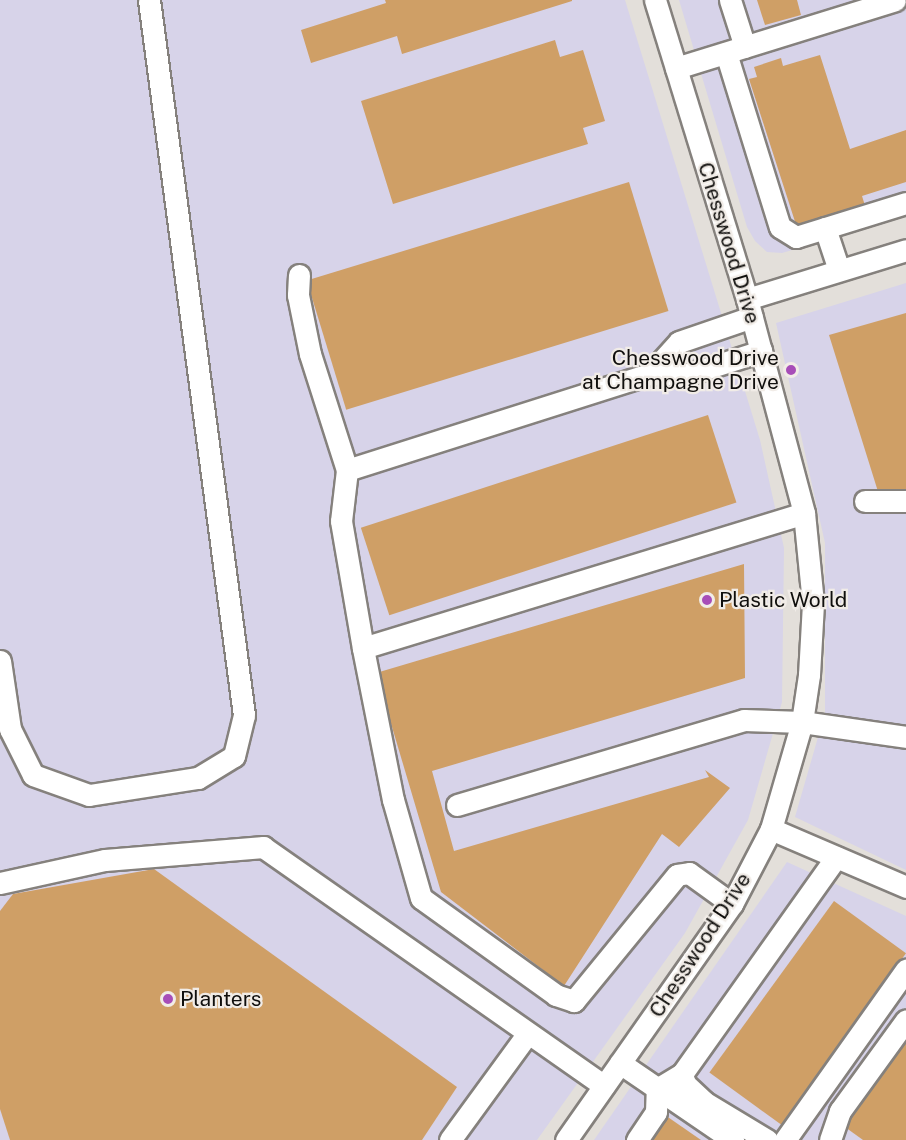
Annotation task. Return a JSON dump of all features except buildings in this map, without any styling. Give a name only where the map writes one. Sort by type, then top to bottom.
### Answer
[{"type":"street","points":[[0,662],[10,729],[33,775],[89,795],[198,778],[234,756],[244,714],[149,0]]},
{"type":"street","name":"Chesswood Drive","points":[[567,1140],[732,904],[771,829],[802,722],[813,603],[804,513],[749,308],[655,0]]},
{"type":"street","points":[[730,0],[735,50],[780,228],[796,237],[906,203]]},
{"type":"street","points":[[676,68],[896,0]]},
{"type":"street","points":[[825,228],[839,270]]},
{"type":"street","points":[[650,374],[679,342],[749,308],[839,270],[906,250]]},
{"type":"street","points":[[299,275],[298,295],[310,354],[347,470],[341,521],[393,800],[421,898],[556,995],[574,1001],[677,875],[689,873],[732,904]]},
{"type":"street","points":[[347,470],[650,374],[689,374],[761,351]]},
{"type":"street","points":[[865,501],[906,501]]},
{"type":"street","points":[[363,648],[804,513]]},
{"type":"street","points":[[457,805],[744,720],[802,722],[906,737]]},
{"type":"street","points":[[771,829],[906,887]]},
{"type":"street","points":[[0,883],[105,860],[263,847],[604,1086]]},
{"type":"street","points":[[657,1089],[682,1074],[836,857]]},
{"type":"street","points":[[785,1140],[906,970]]},
{"type":"street","points":[[830,1140],[840,1111],[906,1020]]},
{"type":"street","points":[[450,1140],[528,1033]]},
{"type":"street","points":[[620,1063],[733,1140]]},
{"type":"street","points":[[682,1074],[685,1084],[704,1102],[767,1140]]},
{"type":"street","points":[[637,1140],[656,1112],[657,1089]]},
{"type":"shaded area","points":[[0,0],[625,0],[760,440],[784,548],[782,702],[748,820],[685,933],[537,1140],[0,1140]]},
{"type":"shaded area","points":[[679,0],[906,0],[906,216],[782,253],[767,252],[755,241],[747,227]]},
{"type":"shaded area","points":[[906,283],[906,870],[795,817],[825,713],[825,543],[776,323]]},
{"type":"shaded area","points":[[787,862],[906,916],[906,1140],[594,1140]]},
{"type":"place","name":"Chesswood Drive at Champagne Drive","points":[[791,370]]},
{"type":"place","name":"Plastic World","points":[[707,600]]},
{"type":"place","name":"Planters","points":[[168,999]]}]
